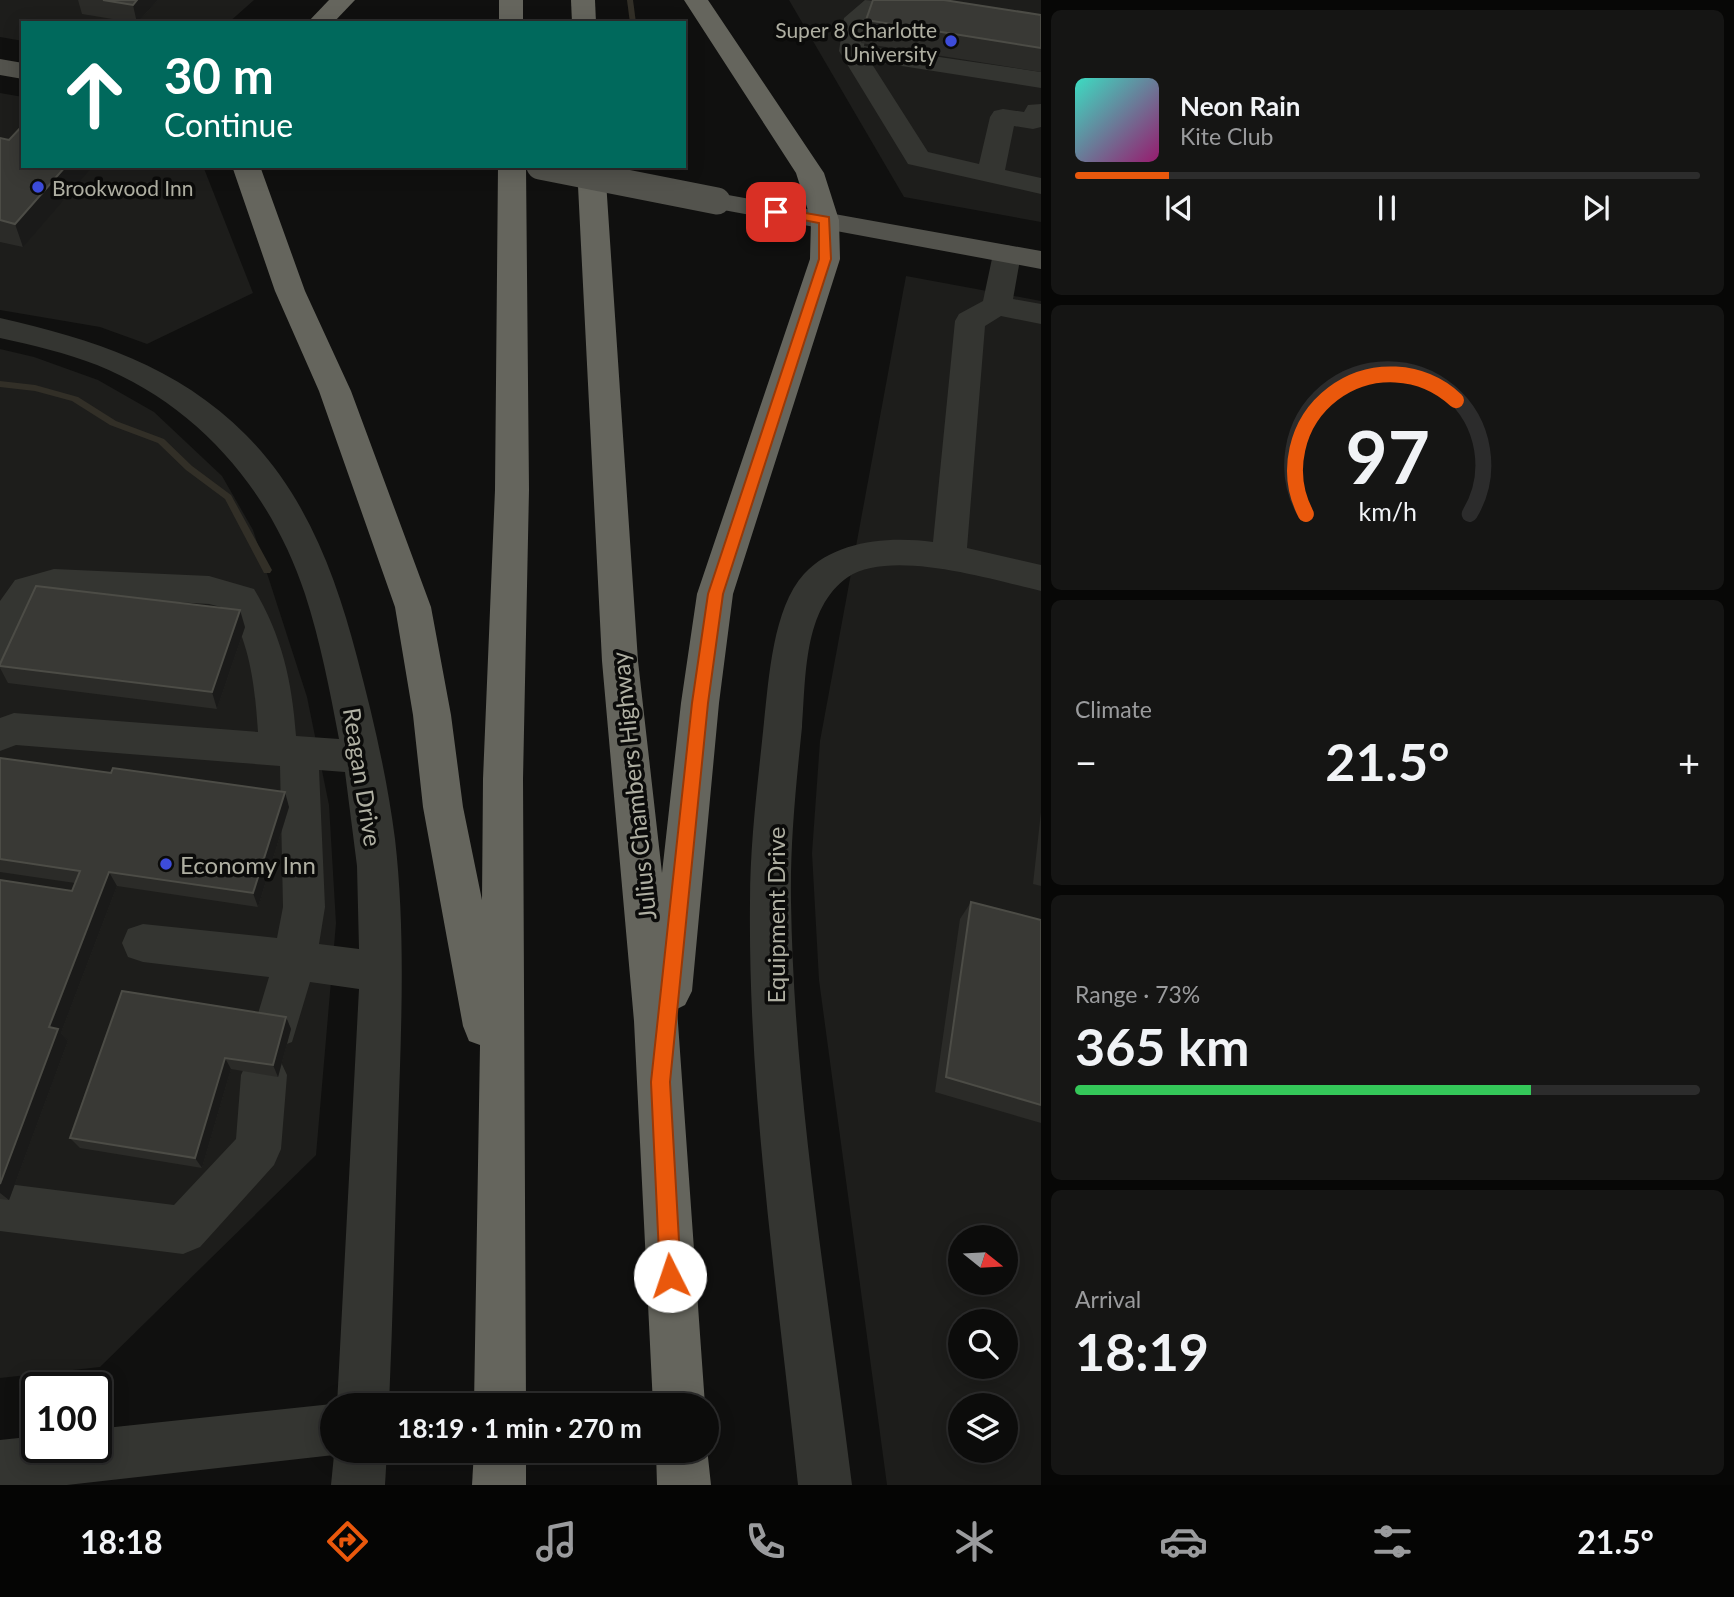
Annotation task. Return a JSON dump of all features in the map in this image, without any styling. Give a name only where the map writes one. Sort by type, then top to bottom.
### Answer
[{"type":"highway","points":[[320,21],[343,0]]},
{"type":"highway","points":[[511,0],[511,21]]},
{"type":"highway","points":[[583,0],[584,21]]},
{"type":"highway","points":[[660,1082],[700,703],[715,594],[825,259],[825,220],[810,173],[696,0]]},
{"type":"highway","points":[[247,168],[290,291],[335,391],[413,607],[432,715],[443,807],[501,1110]]},
{"type":"highway","points":[[500,1393],[503,779],[512,451],[512,168]]},
{"type":"highway","name":"Julius Chambers Highway","points":[[591,168],[620,661],[660,1082],[678,1393]]},
{"type":"highway","points":[[499,1485],[500,1463]]},
{"type":"highway","points":[[683,1463],[684,1485]]},
{"type":"main road","points":[[0,66],[21,71]]},
{"type":"main road","points":[[550,168],[1041,260]]},
{"type":"street","points":[[947,16],[874,5],[856,18],[851,51],[918,158],[1041,186]]},
{"type":"street","points":[[851,51],[914,73],[1041,80]]},
{"type":"street","points":[[990,176],[1003,117],[1033,121],[1037,111],[1041,111]]},
{"type":"street","points":[[997,306],[1007,254]]},
{"type":"street","points":[[949,558],[970,321],[997,306],[1041,314]]},
{"type":"street","name":"Reagan Drive","points":[[0,328],[37,334],[90,349],[134,368],[207,415],[244,450],[272,488],[321,587],[363,757],[377,863],[381,972],[363,1393]]},
{"type":"street","name":"Equipment Drive","points":[[825,1485],[778,1063],[771,929],[774,810],[786,687],[802,606],[817,583],[839,566],[867,556],[899,552],[949,558],[1041,578]]},
{"type":"street","points":[[0,650],[16,605],[29,590],[54,582],[209,590],[241,599],[257,623],[272,673],[288,751],[304,907],[295,960],[276,1027]]},
{"type":"street","points":[[0,735],[14,729],[363,757]]},
{"type":"street","points":[[144,943],[381,972]]},
{"type":"street","points":[[0,1207],[183,1230],[258,1149],[264,1075]]},
{"type":"street","points":[[0,1466],[320,1431]]},
{"type":"street","points":[[358,1485],[360,1463]]},
{"type":"shaded area","points":[[0,0],[254,0],[230,21],[21,21],[21,41],[0,37]]},
{"type":"shaded area","points":[[789,0],[1041,0],[1041,222],[904,197]]},
{"type":"shaded area","points":[[0,93],[21,97],[21,168],[204,168],[253,293],[147,344],[100,327],[0,310]]},
{"type":"shaded area","points":[[906,276],[1041,301],[1041,1485],[887,1485],[819,980],[812,853],[820,741]]},
{"type":"shaded area","name":"Economy Inn","points":[[0,349],[34,357],[98,380],[154,412],[222,476],[253,530],[307,697],[329,805],[336,923],[316,1155],[100,1367],[55,1372],[21,1372],[21,1376],[0,1378]]},
{"type":"building","points":[[103,0],[137,0],[133,5]]},
{"type":"building","points":[[873,0],[944,0],[1041,15],[1041,48],[866,20]]},
{"type":"building","points":[[21,127],[21,168],[64,168],[15,224],[0,220],[0,138],[9,140]]},
{"type":"building","points":[[36,586],[240,610],[212,692],[0,666]]},
{"type":"building","points":[[0,758],[111,773],[113,768],[285,792],[253,893],[109,872],[49,1027],[58,1029],[0,1184],[0,880],[72,891],[80,871],[0,859]]},
{"type":"building","points":[[971,902],[1041,920],[1041,1105],[946,1077]]},
{"type":"building","points":[[122,991],[286,1017],[273,1065],[225,1058],[195,1158],[70,1138]]},
{"type":"waterway","points":[[630,0],[633,21]]},
{"type":"waterway","points":[[0,384],[35,388],[75,399],[113,423],[161,441],[189,468],[228,497],[267,570]]},
{"type":"place","name":"Super 8 Charlotte University","points":[[951,41]]},
{"type":"place","name":"Brookwood Inn","points":[[38,187]]},
{"type":"place","name":"Economy Inn","points":[[166,864]]},
{"type":"route","points":[[670,1276],[660,1082],[700,703],[715,594],[798,348],[825,259],[825,220],[776,212]]}]
